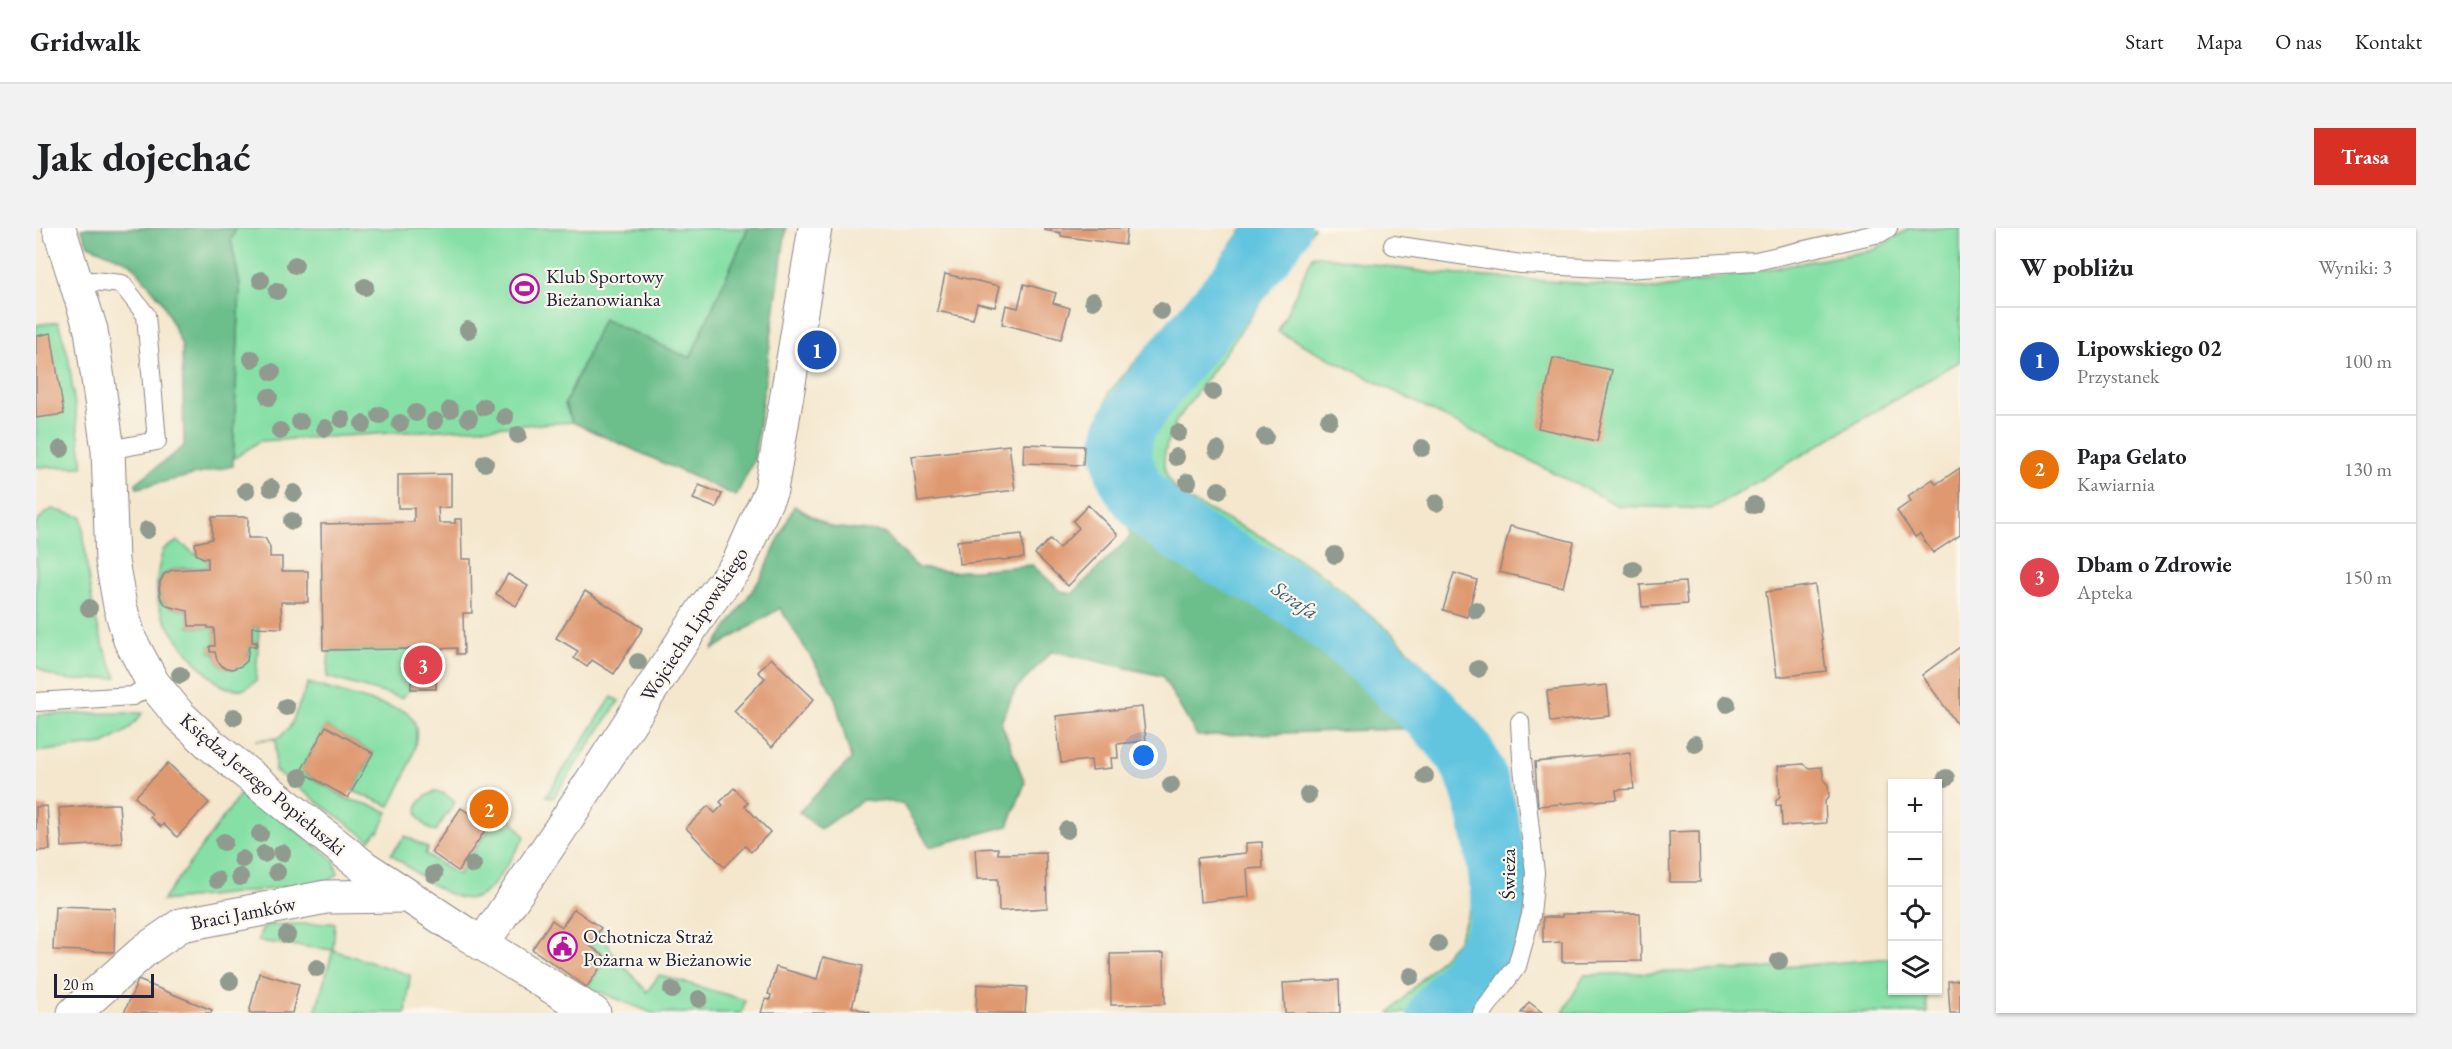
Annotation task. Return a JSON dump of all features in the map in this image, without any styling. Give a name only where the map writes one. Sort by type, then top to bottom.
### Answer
[{"type":"street","name":"Księdza Jerzego Popiełuszki","points":[[59,228],[91,330],[108,450],[112,561],[118,595],[130,640],[153,683],[179,715],[210,744],[364,867],[406,896],[594,1013]]},
{"type":"street","name":"Wojciecha Lipowskiego","points":[[482,944],[560,831],[703,610],[738,564],[771,490],[815,228]]},
{"type":"street","name":"Braci Jamków","points":[[74,1013],[146,950],[181,925],[326,897],[406,896]]},
{"type":"lane","points":[[1393,245],[1521,264],[1626,269],[1756,261],[1880,233],[1888,228]]},
{"type":"lane","points":[[77,285],[93,281],[122,284],[146,315],[157,441],[108,450]]},
{"type":"lane","points":[[36,702],[133,696],[153,683]]},
{"type":"lane","name":"Świeża","points":[[1482,1013],[1517,966],[1530,915],[1535,873],[1521,759],[1520,722]]},
{"type":"green space","points":[[81,228],[236,228],[231,240],[240,286],[233,466],[137,488],[136,483],[184,446],[182,346],[162,301],[131,263],[88,245]]},
{"type":"green space","points":[[236,228],[748,228],[690,359],[603,319],[565,404],[572,422],[260,441],[233,459],[240,286],[231,240]]},
{"type":"green space","points":[[748,228],[786,228],[754,460],[736,496],[572,422],[565,404],[603,319],[690,358]]},
{"type":"green space","points":[[1244,228],[1314,228],[1175,423],[1167,445],[1165,472],[1176,490],[1186,499],[1266,539],[1326,577],[1394,635],[1483,729],[1500,763],[1510,799],[1521,880],[1521,915],[1514,949],[1501,976],[1469,1013],[1390,1013],[1457,942],[1471,907],[1476,836],[1457,771],[1426,728],[1285,605],[1168,547],[1127,512],[1100,470],[1097,433],[1109,392],[1196,292]]},
{"type":"green space","points":[[1910,228],[1960,228],[1960,361],[1711,509],[1619,506],[1278,332],[1313,255],[1432,273],[1657,289],[1874,250]]},
{"type":"green space","points":[[58,322],[68,355],[83,467],[36,467],[36,325]]},
{"type":"green space","points":[[794,506],[831,527],[884,533],[918,568],[953,572],[1032,565],[1061,591],[1072,594],[1130,537],[1127,512],[1168,547],[1285,605],[1426,728],[1197,736],[1162,676],[1052,651],[1015,690],[1001,722],[1025,783],[1008,826],[930,847],[902,803],[863,800],[820,829],[799,812],[851,759],[834,694],[780,608],[712,650],[762,576]]},
{"type":"green space","points":[[52,509],[82,517],[88,578],[96,619],[101,639],[117,677],[64,679],[54,677],[36,666],[36,524]]},
{"type":"green space","points":[[178,541],[195,554],[208,559],[208,568],[173,569],[165,573],[160,581],[160,596],[167,606],[188,611],[189,627],[214,628],[215,646],[210,646],[210,652],[215,653],[217,661],[227,668],[239,666],[245,661],[250,646],[257,646],[256,642],[252,642],[252,627],[259,628],[256,681],[244,689],[226,687],[213,678],[185,649],[163,615],[159,605],[157,577],[163,550]]},
{"type":"green space","points":[[411,649],[411,689],[401,698],[327,677],[329,650]]},
{"type":"green space","points":[[308,683],[407,712],[414,722],[416,733],[413,755],[390,806],[353,791],[373,753],[326,726],[301,771],[347,799],[388,812],[379,832],[377,831],[370,840],[275,771],[276,739],[256,740],[279,738],[290,727]]},
{"type":"green space","points":[[612,697],[619,701],[553,798],[546,796]]},
{"type":"green space","points":[[143,713],[128,730],[104,744],[36,752],[36,722],[39,714]]},
{"type":"green space","points":[[244,789],[334,860],[338,874],[326,883],[162,901]]},
{"type":"green space","points":[[434,792],[443,793],[455,802],[435,832],[422,822],[417,812],[421,801]]},
{"type":"green space","points":[[508,817],[525,837],[492,886],[480,896],[470,899],[446,893],[391,854],[405,836],[428,848],[425,854],[458,875],[494,821]]},
{"type":"green space","points":[[335,923],[333,950],[258,941],[261,931],[267,925]]},
{"type":"green space","points":[[601,928],[612,952],[647,992],[659,975],[745,1000],[742,1013],[652,1013],[587,987],[607,958],[589,945]]},
{"type":"green space","points":[[333,950],[410,975],[406,1013],[315,1013]]},
{"type":"green space","points":[[1888,958],[1888,995],[1926,995],[1927,1013],[1563,1013],[1584,975],[1759,969]]},
{"type":"building","points":[[1045,228],[1127,228],[1125,245],[1061,236],[1061,233],[1044,230]]},
{"type":"building","points":[[945,274],[1000,286],[995,307],[977,303],[973,319],[937,311]]},
{"type":"building","points":[[1024,284],[1056,293],[1053,303],[1070,308],[1061,339],[1002,324],[1006,305],[1018,308]]},
{"type":"building","points":[[51,333],[64,414],[36,418],[36,336]]},
{"type":"building","points":[[1553,358],[1612,370],[1597,441],[1538,428]]},
{"type":"building","points":[[1024,444],[1084,446],[1083,465],[1023,463]]},
{"type":"building","points":[[1009,445],[1015,490],[918,502],[912,456]]},
{"type":"building","points":[[1960,468],[1960,535],[1933,553],[1920,534],[1915,537],[1897,511],[1911,501],[1908,496],[1933,479],[1936,484]]},
{"type":"building","points":[[451,474],[451,507],[438,508],[439,523],[455,523],[455,519],[461,519],[462,559],[471,559],[472,613],[463,613],[464,654],[457,654],[457,648],[436,649],[436,689],[411,689],[411,649],[323,650],[321,524],[414,522],[414,508],[398,508],[398,475]]},
{"type":"building","points":[[699,485],[722,494],[716,508],[693,499]]},
{"type":"building","points":[[1088,505],[1118,535],[1068,586],[1035,554],[1050,539],[1059,548],[1079,528],[1073,521]]},
{"type":"building","points":[[212,517],[248,517],[248,538],[265,538],[270,547],[270,557],[282,557],[282,571],[308,571],[308,602],[281,602],[282,628],[252,627],[252,642],[257,642],[256,646],[249,646],[247,661],[232,669],[223,667],[217,660],[215,652],[210,652],[210,646],[215,646],[214,628],[189,626],[188,611],[167,606],[161,599],[159,590],[164,574],[172,570],[208,568],[208,558],[196,554],[195,543],[212,539]]},
{"type":"building","points":[[1510,526],[1574,542],[1563,587],[1499,572]]},
{"type":"building","points":[[1022,534],[1024,558],[959,564],[957,541]]},
{"type":"building","points":[[1454,573],[1477,580],[1467,617],[1443,610]]},
{"type":"building","points":[[508,574],[528,586],[516,606],[496,594]]},
{"type":"building","points":[[1685,582],[1687,604],[1642,607],[1640,585]]},
{"type":"building","points":[[1815,585],[1826,671],[1777,677],[1766,592]]},
{"type":"building","points":[[585,591],[643,628],[614,674],[592,660],[587,667],[574,658],[578,651],[556,638]]},
{"type":"building","points":[[1960,647],[1960,722],[1957,724],[1922,675]]},
{"type":"building","points":[[771,658],[814,699],[772,747],[734,711],[765,678],[758,672]]},
{"type":"building","points":[[1607,685],[1610,716],[1550,722],[1547,691]]},
{"type":"building","points":[[1142,707],[1146,741],[1117,744],[1118,758],[1111,758],[1112,768],[1092,770],[1091,760],[1061,763],[1056,716]]},
{"type":"building","points":[[326,726],[373,753],[348,798],[301,771]]},
{"type":"building","points":[[1630,753],[1634,789],[1616,790],[1617,799],[1538,806],[1535,762]]},
{"type":"building","points":[[168,763],[209,803],[177,837],[163,824],[161,827],[150,817],[152,814],[135,797]]},
{"type":"building","points":[[1803,764],[1809,768],[1822,767],[1829,797],[1825,801],[1826,823],[1782,826],[1781,805],[1776,806],[1776,801],[1780,796],[1778,766]]},
{"type":"building","points":[[734,788],[748,803],[745,806],[770,832],[751,852],[745,846],[724,867],[686,828],[708,806],[715,813],[723,805],[720,802]]},
{"type":"building","points":[[484,802],[498,810],[493,817],[480,808]]},
{"type":"building","points":[[119,804],[122,843],[62,847],[59,808]]},
{"type":"building","points":[[47,806],[50,850],[36,851],[36,807]]},
{"type":"building","points":[[461,808],[488,826],[458,871],[431,852]]},
{"type":"building","points":[[1699,831],[1700,882],[1670,882],[1669,832]]},
{"type":"building","points":[[1262,842],[1263,868],[1247,869],[1249,897],[1200,902],[1197,858],[1246,853],[1246,843]]},
{"type":"building","points":[[998,848],[998,854],[1046,853],[1047,908],[999,911],[998,879],[977,879],[975,849]]},
{"type":"building","points":[[55,906],[115,908],[114,952],[53,950]]},
{"type":"building","name":"Ochotnicza Straż Pożarna w Bieżanowie","points":[[574,909],[601,928],[589,945],[607,958],[587,987],[532,949],[552,920],[562,927]]},
{"type":"building","points":[[1640,913],[1641,961],[1562,962],[1562,942],[1543,943],[1543,917],[1562,917],[1562,914]]},
{"type":"building","points":[[1164,953],[1165,1004],[1111,1005],[1110,954]]},
{"type":"building","points":[[823,957],[863,966],[852,1007],[871,1013],[761,1013],[765,999],[770,1000],[771,995],[768,994],[776,967],[817,979]]},
{"type":"building","points":[[259,973],[299,984],[292,1013],[249,1013]]},
{"type":"building","points":[[138,980],[212,1010],[211,1013],[124,1013]]},
{"type":"building","points":[[1339,980],[1340,1013],[1285,1013],[1283,983]]},
{"type":"building","points":[[1960,980],[1960,1013],[1950,1013],[1948,981]]},
{"type":"building","points":[[977,984],[1027,987],[1025,1013],[976,1013]]},
{"type":"building","points":[[1529,1002],[1543,1013],[1521,1013]]},
{"type":"waterway","name":"Serafa","points":[[1281,228],[1133,415],[1124,432],[1124,467],[1137,492],[1157,514],[1214,552],[1295,596],[1325,618],[1429,711],[1466,755],[1480,787],[1491,832],[1499,883],[1499,923],[1486,953],[1438,1013]]},
{"type":"place","name":"Klub Sportowy Bieżanowianka","points":[[525,288]]},
{"type":"place","name":"Lipowskiego 02","points":[[817,350]]},
{"type":"place","name":"Dbam o Zdrowie","points":[[423,665]]},
{"type":"place","name":"Papa Gelato","points":[[489,809]]},
{"type":"place","name":"Ochotnicza Straż Pożarna w Bieżanowie","points":[[562,947]]}]
